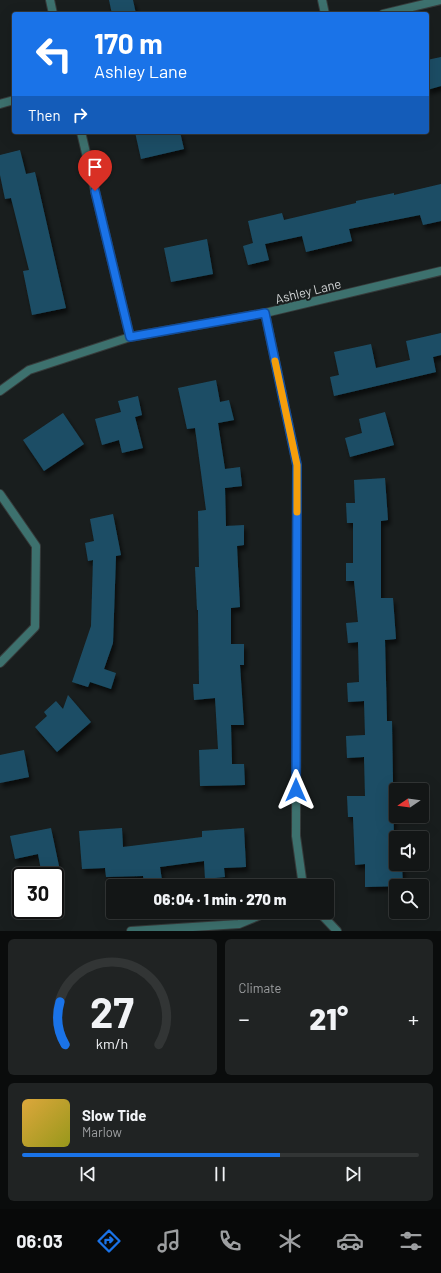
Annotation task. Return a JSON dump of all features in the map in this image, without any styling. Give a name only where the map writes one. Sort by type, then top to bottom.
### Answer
[{"type":"street","points":[[50,0],[53,12]]},
{"type":"street","points":[[322,0],[325,12]]},
{"type":"street","points":[[391,12],[441,0]]},
{"type":"street","points":[[0,104],[12,101]]},
{"type":"street","points":[[81,134],[130,337]]},
{"type":"street","name":"Ashley Lane","points":[[0,391],[29,370],[130,337],[265,313],[441,271]]},
{"type":"street","points":[[265,313],[297,465],[296,836],[302,879]]},
{"type":"street","points":[[0,494],[36,546],[35,627],[0,663]]},
{"type":"street","points":[[132,931],[239,924],[251,919]]},
{"type":"street","points":[[326,919],[337,931]]},
{"type":"building","points":[[109,0],[133,0],[136,12],[112,12]]},
{"type":"building","points":[[441,57],[441,86],[429,89],[429,60]]},
{"type":"building","points":[[135,134],[180,134],[184,149],[141,159]]},
{"type":"building","points":[[20,150],[26,174],[35,172],[66,308],[32,315],[23,271],[29,270],[11,198],[5,199],[0,175],[0,155]]},
{"type":"building","points":[[441,184],[441,221],[423,225],[420,215],[349,229],[352,241],[306,252],[302,236],[265,244],[269,260],[248,265],[243,246],[253,243],[248,221],[282,213],[284,220],[356,203],[356,201],[394,193],[394,195]]},
{"type":"building","points":[[207,239],[213,274],[171,282],[164,248]]},
{"type":"building","points":[[441,333],[441,355],[433,357],[436,372],[334,396],[330,377],[339,375],[334,352],[371,344],[376,368],[410,360],[406,341]]},
{"type":"building","points":[[216,380],[220,402],[229,400],[234,420],[218,423],[225,469],[240,467],[242,486],[225,488],[226,526],[244,525],[244,545],[237,546],[240,607],[231,608],[231,644],[244,644],[244,665],[240,665],[244,725],[231,725],[232,764],[244,764],[245,785],[200,786],[199,750],[218,749],[215,698],[194,700],[193,684],[199,684],[198,610],[195,567],[199,567],[198,511],[206,510],[195,428],[187,429],[178,388]]},
{"type":"building","points":[[138,396],[142,415],[135,417],[143,448],[122,453],[119,440],[102,445],[95,419],[121,412],[118,401]]},
{"type":"building","points":[[385,412],[394,445],[350,457],[345,438],[362,433],[359,419]]},
{"type":"building","points":[[63,413],[84,444],[44,471],[23,440]]},
{"type":"building","points":[[385,478],[388,520],[381,521],[381,598],[393,598],[396,639],[385,640],[387,721],[392,721],[393,783],[389,783],[389,823],[394,823],[394,831],[389,831],[389,871],[402,871],[403,879],[389,879],[389,886],[365,887],[365,864],[355,865],[353,817],[348,817],[347,796],[365,796],[364,757],[347,758],[346,736],[365,735],[364,701],[348,702],[347,683],[359,682],[358,642],[348,643],[346,623],[358,622],[354,581],[346,581],[346,563],[353,563],[353,523],[347,523],[346,503],[355,503],[354,480]]},
{"type":"building","points":[[113,514],[121,555],[116,556],[113,643],[104,669],[116,673],[111,689],[90,682],[88,687],[72,682],[91,626],[93,560],[88,561],[85,543],[94,541],[90,519]]},
{"type":"building","points":[[68,695],[91,722],[57,752],[35,727],[47,716],[44,712],[56,701],[63,709]]},
{"type":"building","points":[[24,750],[29,777],[0,783],[0,755]]},
{"type":"building","points":[[51,828],[59,866],[40,867],[38,854],[15,859],[10,836]]},
{"type":"building","points":[[122,828],[123,847],[202,837],[202,831],[244,828],[246,867],[224,868],[225,877],[205,879],[204,861],[160,867],[162,879],[144,879],[143,876],[106,877],[105,868],[82,869],[79,831]]},
{"type":"slow traffic","points":[[275,361],[297,465],[297,512]]},
{"type":"route","points":[[95,191],[130,337],[265,313],[297,465],[296,790]]}]
